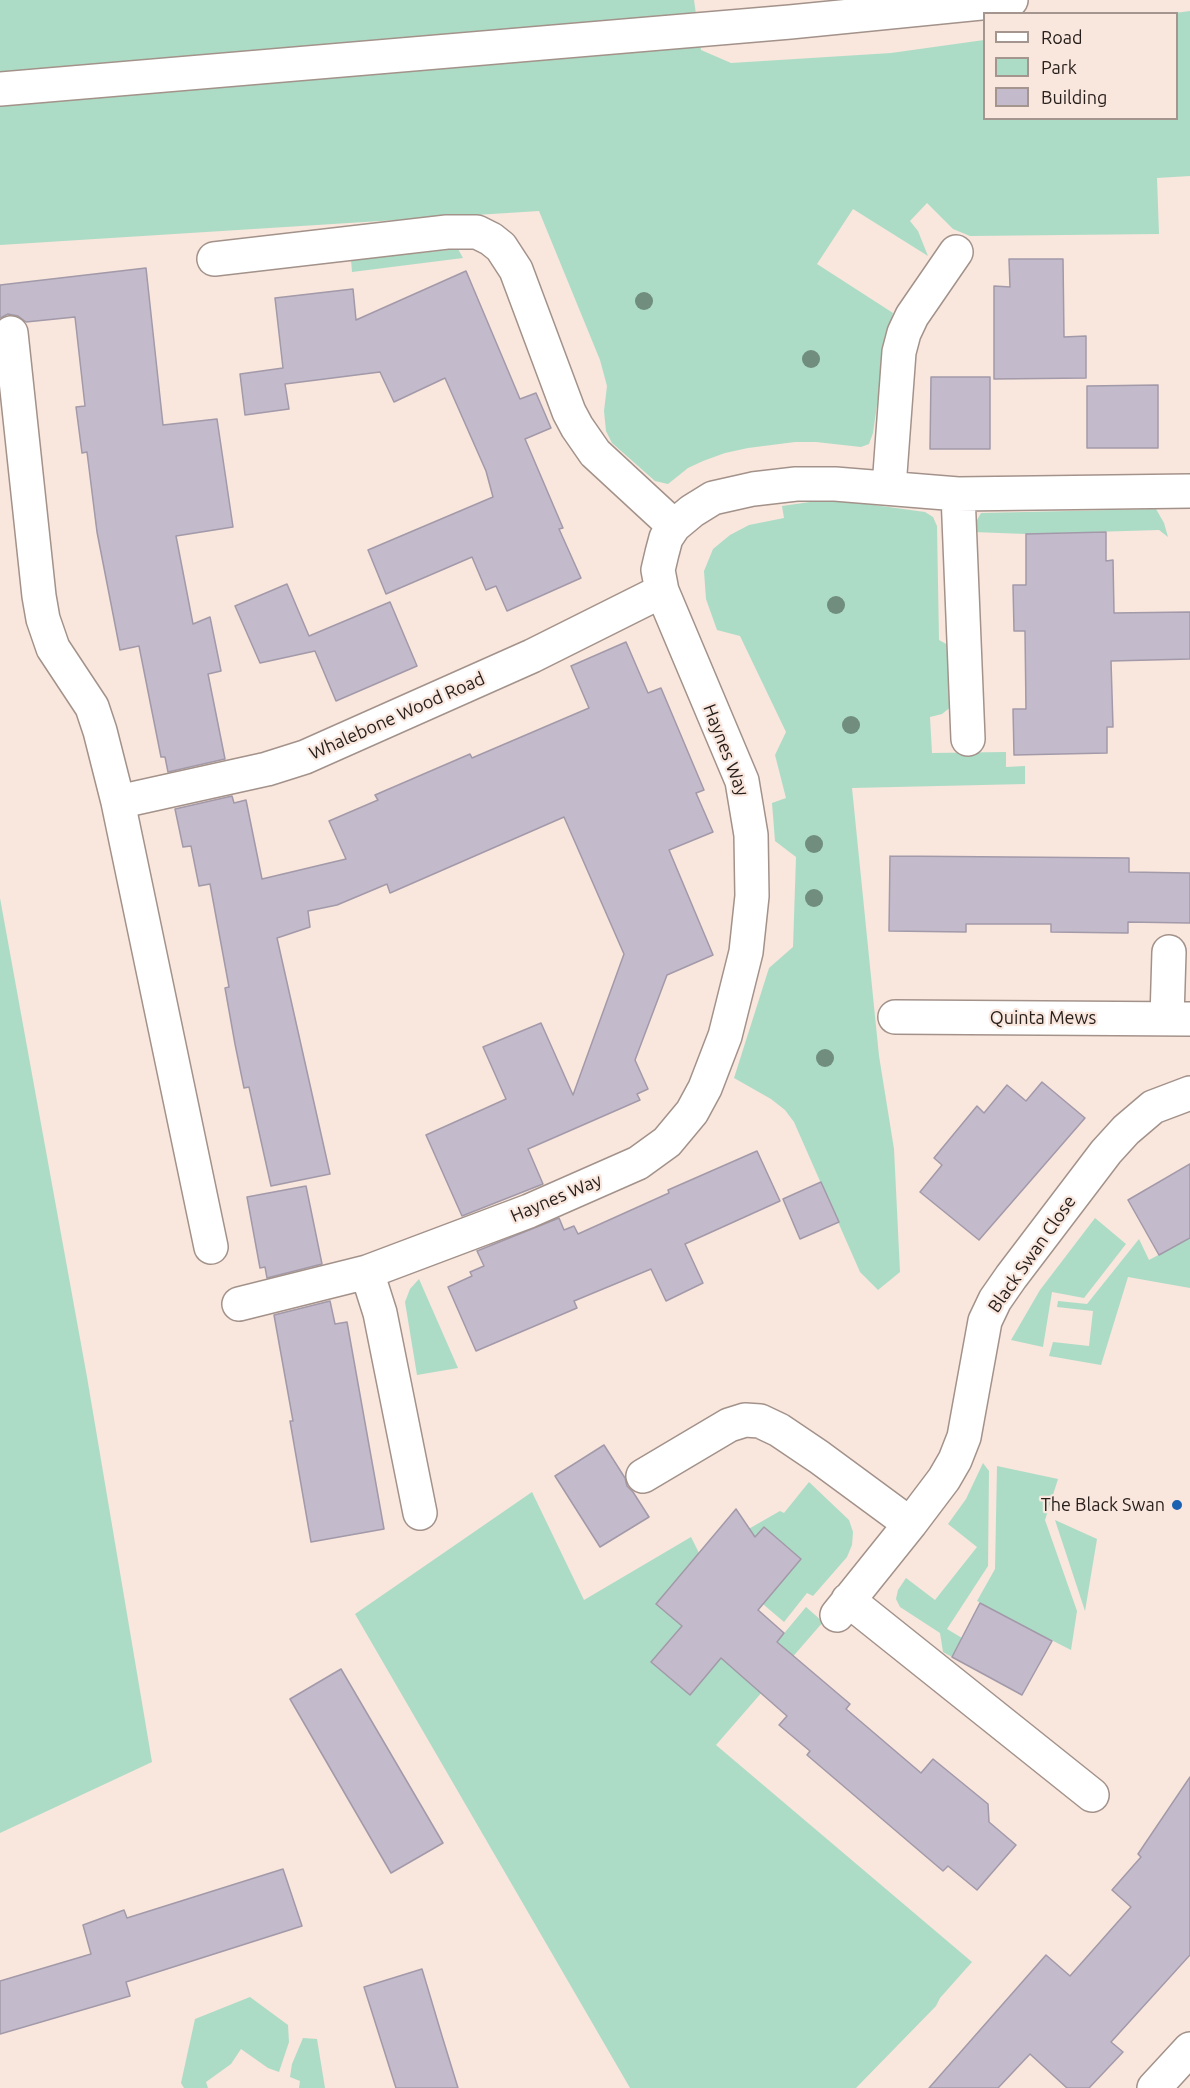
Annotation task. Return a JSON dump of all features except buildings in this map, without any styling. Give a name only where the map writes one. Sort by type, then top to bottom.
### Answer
[{"type":"street","points":[[0,89],[790,22],[1011,0]]},
{"type":"street","points":[[214,259],[447,232],[477,232],[491,239],[501,247],[516,270],[577,427],[595,453],[674,526]]},
{"type":"street","points":[[889,487],[899,351],[904,333],[912,316],[956,252]]},
{"type":"street","points":[[11,333],[43,619],[53,648],[92,707],[100,731],[118,802],[211,1247]]},
{"type":"street","name":"Haynes Way","points":[[239,1304],[367,1272],[529,1210],[638,1162],[667,1142],[692,1112],[712,1072],[725,1036],[746,952],[752,896],[751,835],[742,781],[662,591],[658,570],[666,538],[674,526],[713,498],[753,489],[796,484],[889,487],[958,494],[1190,491]]},
{"type":"street","points":[[958,494],[968,739]]},
{"type":"street","name":"Whalebone Wood Road","points":[[118,802],[267,769],[305,757],[532,656],[662,591]]},
{"type":"street","points":[[1169,952],[1178,1019]]},
{"type":"street","name":"Quinta Mews","points":[[895,1017],[1178,1019]]},
{"type":"street","name":"Black Swan Close","points":[[1092,1795],[842,1608],[944,1479],[964,1437],[985,1322],[996,1300],[1072,1196],[1126,1130],[1154,1107],[1190,1093]]},
{"type":"street","points":[[367,1272],[380,1313],[420,1513]]},
{"type":"street","points":[[643,1476],[729,1425],[745,1420],[760,1421],[779,1430],[910,1524]]},
{"type":"street","points":[[1154,2088],[1190,2049]]},
{"type":"green space","points":[[0,0],[694,0],[701,50],[731,63],[891,53],[983,40],[983,120],[1178,120],[1178,13],[1190,11],[1190,176],[1157,178],[1159,234],[970,236],[953,229],[927,203],[910,221],[918,231],[928,256],[853,209],[817,264],[893,313],[884,356],[873,433],[869,444],[861,447],[795,442],[748,448],[703,461],[688,468],[668,484],[655,481],[612,443],[606,431],[604,411],[607,386],[600,360],[539,211],[0,245]]},
{"type":"green space","points":[[458,249],[463,258],[352,272],[351,260]]},
{"type":"green space","points":[[810,502],[852,502],[925,512],[933,517],[937,526],[939,640],[948,645],[952,706],[942,714],[930,717],[932,753],[1006,752],[1006,767],[1025,766],[1025,784],[852,788],[879,1056],[894,1149],[900,1272],[878,1290],[860,1272],[794,1122],[785,1110],[771,1099],[734,1078],[769,968],[793,947],[796,857],[775,841],[772,803],[786,798],[775,755],[786,732],[740,636],[717,630],[706,599],[704,571],[713,549],[730,535],[749,525],[784,518],[782,506]]},
{"type":"green space","points":[[1156,509],[1164,523],[1168,537],[1159,530],[1026,534],[973,532],[973,527],[981,513]]},
{"type":"green space","points":[[0,898],[87,1377],[152,1762],[0,1833]]},
{"type":"green space","points":[[1095,1218],[1126,1244],[1084,1298],[1052,1292],[1043,1347],[1011,1340],[1040,1290]]},
{"type":"green space","points":[[1190,1238],[1190,1288],[1128,1277],[1101,1365],[1049,1356],[1053,1342],[1089,1346],[1093,1311],[1057,1307],[1058,1301],[1087,1304],[1139,1239],[1149,1260]]},
{"type":"green space","points":[[419,1279],[458,1368],[417,1375],[405,1302],[410,1289]]},
{"type":"green space","points":[[983,1463],[989,1471],[988,1566],[947,1629],[962,1638],[952,1657],[943,1652],[940,1633],[900,1607],[896,1599],[898,1590],[906,1578],[935,1600],[977,1547],[948,1524],[966,1499]]},
{"type":"green space","points":[[997,1466],[1058,1479],[1045,1520],[1077,1611],[1071,1650],[977,1601],[995,1569]]},
{"type":"green space","points":[[809,1482],[849,1520],[853,1532],[852,1545],[847,1557],[813,1596],[807,1593],[784,1622],[757,1599],[769,1597],[801,1559],[764,1527],[730,1566],[710,1551],[780,1511],[784,1513]]},
{"type":"green space","points":[[532,1492],[584,1600],[691,1537],[706,1567],[656,1604],[682,1626],[652,1662],[721,1658],[746,1679],[806,1607],[823,1622],[716,1745],[972,1962],[940,1998],[936,2006],[856,2088],[630,2088],[355,1614]]},
{"type":"green space","points":[[1055,1520],[1097,1539],[1085,1611]]},
{"type":"green space","points":[[250,1997],[288,2025],[289,2042],[279,2072],[268,2068],[241,2049],[231,2064],[206,2082],[208,2088],[184,2088],[181,2083],[195,2019]]},
{"type":"green space","points":[[303,2038],[317,2039],[325,2088],[299,2088],[300,2081],[290,2077],[292,2064]]},
{"type":"place","name":"The Black Swan","points":[[1177,1505]]}]
